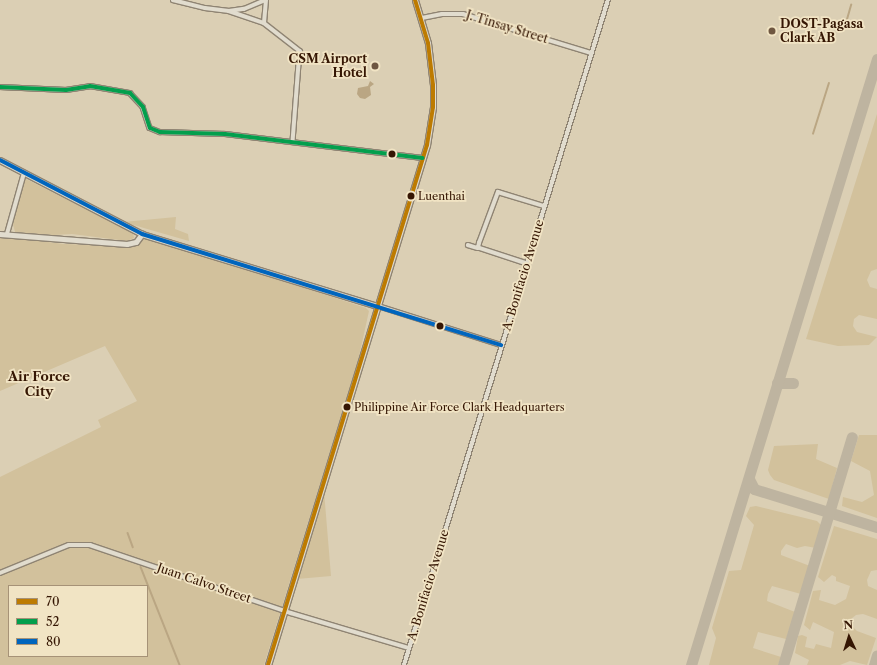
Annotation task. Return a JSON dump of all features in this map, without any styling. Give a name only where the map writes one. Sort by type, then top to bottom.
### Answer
[{"type":"main road","points":[[268,665],[430,133],[434,95],[428,43],[422,18],[415,0]]},
{"type":"street","points":[[173,0],[205,8],[229,11],[244,10],[265,0],[264,23]]},
{"type":"street","name":"A. Bonifacio Avenue","points":[[404,665],[608,0]]},
{"type":"street","points":[[229,11],[264,23],[300,50],[293,141]]},
{"type":"street","name":"J. Tinsay Street","points":[[422,18],[442,14],[463,14],[591,53]]},
{"type":"street","points":[[0,87],[66,90],[90,86],[130,93],[143,107],[150,128],[160,132],[209,133],[293,141],[423,158]]},
{"type":"street","points":[[0,160],[142,234],[378,306],[501,346]]},
{"type":"street","points":[[7,234],[24,173]]},
{"type":"street","points":[[478,248],[496,193],[544,206]]},
{"type":"street","points":[[0,234],[130,244],[138,241],[142,234]]},
{"type":"street","points":[[468,245],[527,264]]},
{"type":"street","name":"Juan Calvo Street","points":[[0,573],[69,545],[90,545],[284,610],[409,648]]},
{"type":"shaded area","points":[[370,81],[374,84],[370,87],[371,95],[365,99],[360,98],[357,94],[358,88],[368,86]]},
{"type":"shaded area","points":[[877,114],[877,269],[871,271],[867,280],[870,287],[877,289],[877,319],[859,315],[854,319],[853,326],[857,332],[877,337],[869,345],[838,346],[806,339]]},
{"type":"shaded area","points":[[26,179],[133,233],[134,238],[127,241],[72,234],[53,235],[15,232],[13,224],[22,181]]},
{"type":"shaded area","points":[[176,217],[175,229],[188,234],[189,241],[123,222]]},
{"type":"shaded area","points":[[0,236],[64,244],[125,246],[134,245],[145,238],[317,292],[366,308],[369,311],[358,361],[264,665],[0,665],[0,477],[101,427],[98,420],[137,401],[105,346],[0,391]]},
{"type":"shaded area","points":[[859,435],[877,435],[877,518],[842,506],[843,497],[862,502],[874,495],[870,471],[851,461]]},
{"type":"shaded area","points":[[818,444],[816,459],[837,468],[829,499],[774,480],[770,475],[768,470],[774,446]]},
{"type":"shaded area","points":[[324,491],[331,576],[297,579]]},
{"type":"shaded area","points":[[756,506],[817,521],[823,527],[816,548],[805,546],[797,548],[786,544],[781,551],[781,555],[810,566],[801,594],[772,586],[768,594],[767,601],[795,612],[786,639],[758,632],[753,648],[781,657],[778,665],[709,665],[716,638],[712,628],[729,571],[741,570],[754,525],[746,516],[750,507]]},
{"type":"shaded area","points":[[834,526],[877,539],[877,570],[871,571],[867,580],[868,586],[877,590],[877,619],[863,614],[856,615],[851,619],[852,626],[857,631],[876,638],[867,665],[850,661],[840,665],[807,665],[809,660],[795,653],[798,636],[802,635],[807,637],[805,647],[814,649],[816,644],[831,648],[834,632],[813,622],[810,630],[804,625],[813,591],[821,590],[819,600],[835,605],[846,599],[850,586],[836,581],[836,577],[832,575],[824,582],[818,577]]},
{"type":"waterway","points":[[844,30],[851,5]]},
{"type":"waterway","points":[[813,134],[829,83]]},
{"type":"waterway","points":[[128,533],[133,547]]},
{"type":"waterway","points":[[141,567],[180,665]]},
{"type":"taxiway","points":[[691,665],[877,59]]},
{"type":"taxiway","points":[[777,383],[793,383]]},
{"type":"taxiway","points":[[783,665],[852,437]]},
{"type":"taxiway","points":[[749,479],[754,489],[877,527]]},
{"type":"taxiway","points":[[874,665],[877,655]]},
{"type":"transit line","name":"70","points":[[268,665],[427,145],[433,107],[433,85],[428,43],[415,0]]},
{"type":"transit line","name":"52","points":[[0,87],[66,90],[90,86],[130,93],[143,107],[150,128],[160,132],[225,134],[423,158]]},
{"type":"transit line","name":"80","points":[[0,160],[142,234],[501,345]]},
{"type":"place","name":"DOST-Pagasa Clark AB","points":[[772,31]]},
{"type":"place","name":"CSM Airport Hotel","points":[[375,66]]},
{"type":"place","name":"Luenthai","points":[[411,196]]},
{"type":"place","name":"Philippine Air Force Clark Headquarters","points":[[347,407]]},
{"type":"district","name":"Air Force City","points":[[39,384]]}]
